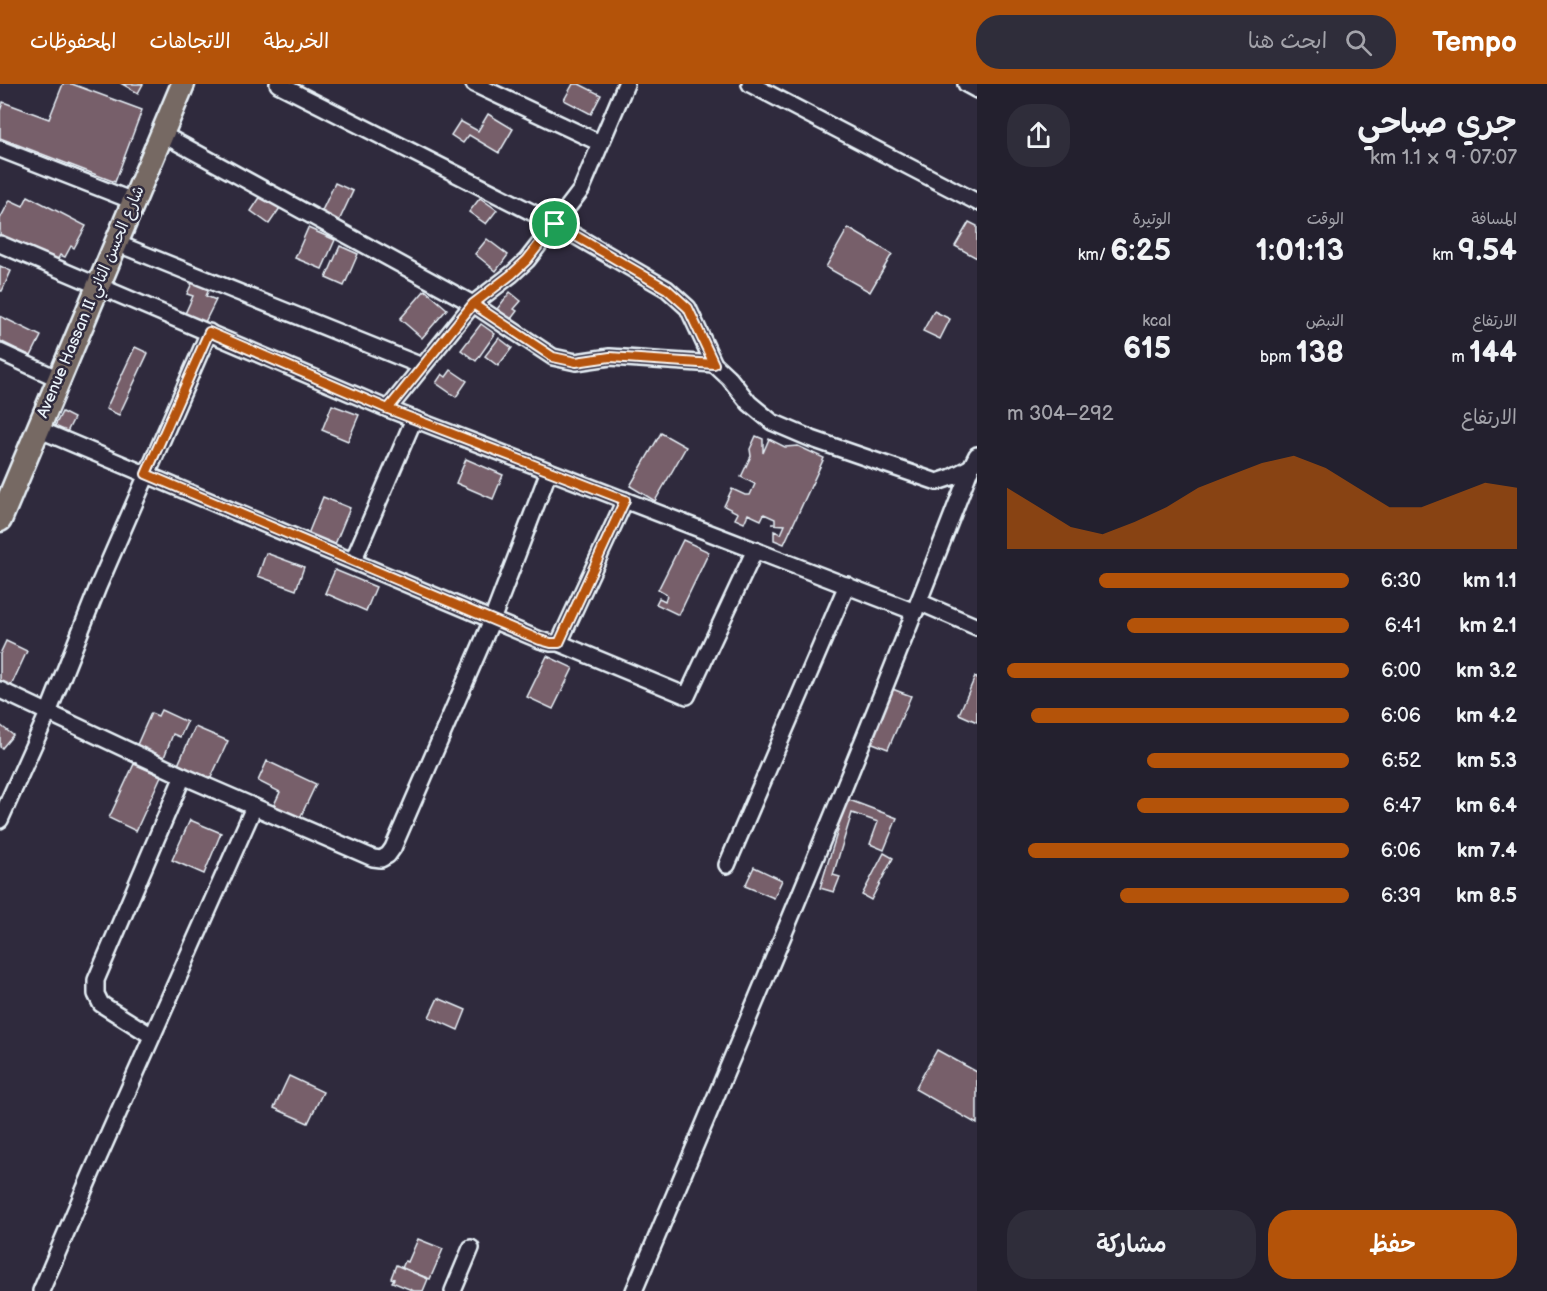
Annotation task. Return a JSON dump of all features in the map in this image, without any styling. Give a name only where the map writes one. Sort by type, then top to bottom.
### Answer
[{"type":"main road","name":"Avenue Hassan II شارع الحسن الثاني","points":[[0,520],[183,84]]},
{"type":"street","points":[[278,84],[555,224],[667,289],[688,308],[714,364],[729,378],[748,403],[772,422],[812,439],[937,482],[952,477],[974,461]]},
{"type":"street","points":[[474,84],[600,143]]},
{"type":"street","points":[[388,409],[473,304],[527,260],[581,190],[626,84]]},
{"type":"street","points":[[750,84],[977,202]]},
{"type":"street","points":[[966,84],[977,90]]},
{"type":"street","points":[[162,134],[473,304],[553,357],[576,362],[610,357],[714,364]]},
{"type":"street","points":[[0,149],[133,201]]},
{"type":"street","points":[[116,243],[422,366]]},
{"type":"street","points":[[0,244],[388,409],[847,585],[977,627]]},
{"type":"street","points":[[0,820],[48,713],[146,474],[209,332]]},
{"type":"street","points":[[0,352],[59,379]]},
{"type":"street","points":[[353,561],[414,419]]},
{"type":"street","points":[[38,429],[540,640],[559,643],[687,696],[755,550]]},
{"type":"street","points":[[634,1291],[759,994],[974,461]]},
{"type":"street","points":[[0,690],[183,776],[373,858],[381,859],[393,848],[492,620],[549,471]]},
{"type":"street","points":[[559,643],[625,500]]},
{"type":"street","points":[[728,865],[847,585]]},
{"type":"street","points":[[152,1036],[101,1004],[96,994],[96,980],[183,776]]},
{"type":"street","points":[[41,1291],[254,807]]},
{"type":"street","points":[[453,1291],[471,1248]]},
{"type":"building","points":[[63,84],[72,84],[142,110],[115,182],[0,138],[0,111],[3,102],[49,119]]},
{"type":"building","points":[[122,84],[143,84],[138,93]]},
{"type":"building","points":[[573,84],[579,84],[601,95],[591,114],[564,100]]},
{"type":"building","points":[[488,114],[513,129],[499,153],[469,135],[463,143],[451,135],[460,121],[478,131]]},
{"type":"building","points":[[335,183],[353,191],[338,223],[320,215]]},
{"type":"building","points":[[28,196],[86,226],[74,248],[71,246],[65,257],[60,255],[54,266],[0,238],[0,219],[10,200],[23,206]]},
{"type":"building","points":[[261,196],[280,208],[269,224],[251,211]]},
{"type":"building","points":[[480,198],[497,210],[486,224],[469,212]]},
{"type":"building","points":[[969,222],[977,226],[977,258],[955,246]]},
{"type":"building","points":[[308,228],[335,240],[322,269],[295,258]]},
{"type":"building","points":[[848,228],[892,254],[870,292],[826,267]]},
{"type":"building","points":[[487,239],[508,255],[496,271],[475,254]]},
{"type":"building","points":[[340,246],[358,254],[344,286],[326,278]]},
{"type":"building","points":[[0,266],[11,271],[2,291],[0,291]]},
{"type":"building","points":[[193,281],[209,289],[206,296],[216,300],[203,326],[184,316],[193,296],[187,294]]},
{"type":"building","points":[[425,290],[447,309],[422,338],[400,319]]},
{"type":"building","points":[[510,292],[521,301],[514,309],[517,311],[508,323],[494,313]]},
{"type":"building","points":[[934,311],[950,319],[940,339],[923,331]]},
{"type":"building","points":[[0,316],[41,336],[31,356],[0,341]]},
{"type":"building","points":[[481,324],[495,334],[476,361],[461,350]]},
{"type":"building","points":[[499,338],[512,348],[498,366],[485,356]]},
{"type":"building","points":[[135,347],[148,353],[119,415],[106,409]]},
{"type":"building","points":[[451,370],[467,381],[456,397],[436,383],[442,374],[446,377]]},
{"type":"building","points":[[332,405],[359,415],[348,441],[322,430]]},
{"type":"building","points":[[62,412],[74,418],[65,436],[53,430]]},
{"type":"building","points":[[661,433],[686,447],[655,501],[630,486]]},
{"type":"building","points":[[756,436],[763,439],[763,453],[769,439],[785,447],[798,446],[824,458],[784,544],[774,540],[774,531],[781,534],[785,525],[771,524],[775,524],[775,519],[764,514],[761,520],[748,514],[744,523],[735,519],[738,513],[724,506],[732,489],[750,495],[755,484],[741,477],[751,456],[750,449]]},
{"type":"building","points":[[466,459],[503,475],[493,499],[456,483]]},
{"type":"building","points":[[323,497],[350,508],[333,549],[306,539]]},
{"type":"building","points":[[683,540],[709,552],[679,615],[656,604],[659,598],[665,601],[667,595],[658,590]]},
{"type":"building","points":[[266,553],[304,567],[296,590],[258,576]]},
{"type":"building","points":[[335,570],[376,587],[366,611],[325,593]]},
{"type":"building","points":[[6,641],[27,651],[11,686],[0,680],[0,654]]},
{"type":"building","points":[[547,656],[573,668],[553,709],[527,697]]},
{"type":"building","points":[[975,677],[977,678],[977,722],[959,714]]},
{"type":"building","points":[[887,687],[911,696],[888,749],[865,740]]},
{"type":"building","points":[[161,710],[187,722],[180,737],[173,734],[163,760],[136,747],[151,713],[158,716]]},
{"type":"building","points":[[0,725],[13,735],[2,748],[0,747]]},
{"type":"building","points":[[195,727],[228,741],[209,782],[177,767]]},
{"type":"building","points":[[267,761],[316,784],[299,820],[273,807],[280,792],[258,781]]},
{"type":"building","points":[[134,764],[161,776],[136,831],[109,818]]},
{"type":"building","points":[[844,798],[897,818],[884,850],[870,844],[878,822],[852,813],[833,875],[840,877],[834,892],[820,888],[838,830],[835,829]]},
{"type":"building","points":[[190,820],[221,833],[204,874],[172,860]]},
{"type":"building","points":[[884,853],[893,858],[871,900],[862,895]]},
{"type":"building","points":[[754,867],[782,880],[774,898],[745,886]]},
{"type":"building","points":[[438,998],[466,1010],[458,1030],[429,1017]]},
{"type":"building","points":[[937,1050],[977,1072],[977,1124],[915,1089]]},
{"type":"building","points":[[289,1076],[323,1092],[308,1123],[274,1108]]},
{"type":"building","points":[[418,1239],[443,1249],[430,1279],[402,1268],[405,1261],[408,1262]]},
{"type":"building","points":[[396,1265],[428,1279],[423,1291],[414,1291],[392,1282],[394,1279],[391,1278]]},
{"type":"route","points":[[555,224],[527,260],[473,304],[388,409],[209,332],[146,474],[540,640],[559,643],[625,500],[388,409],[422,366],[473,304],[553,357],[566,361],[576,362],[610,357],[714,364],[688,308],[667,289],[555,224]]}]
